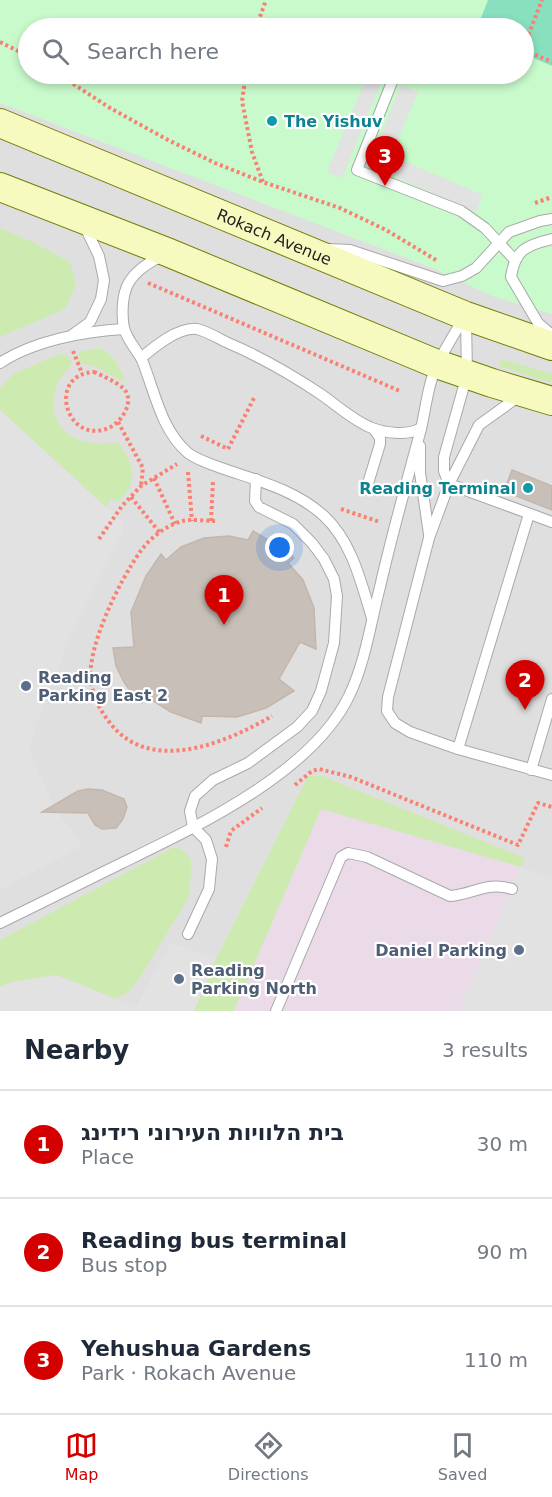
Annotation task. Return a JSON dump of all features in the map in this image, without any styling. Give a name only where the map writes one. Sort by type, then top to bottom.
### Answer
[{"type":"main road","name":"Rokach Avenue","points":[[0,123],[466,316],[552,346]]},
{"type":"main road","points":[[0,187],[167,252],[437,364],[544,399]]},
{"type":"lane","points":[[391,84],[357,170],[461,212],[485,228],[514,259]]},
{"type":"lane","points":[[72,335],[90,322],[101,299],[104,280],[99,256],[81,219]]},
{"type":"lane","points":[[301,248],[350,250],[443,281],[462,276],[476,268],[509,232],[552,219]]},
{"type":"lane","points":[[552,239],[527,247],[514,259],[511,277],[538,322],[552,334]]},
{"type":"lane","points":[[167,252],[145,265],[131,279],[125,290],[124,329],[141,358],[165,423],[190,454],[295,495],[323,514],[337,530],[356,566],[372,618]]},
{"type":"lane","points":[[0,923],[193,828],[251,793],[298,758],[339,714],[350,695],[372,618],[421,428],[429,388],[437,364],[466,316]]},
{"type":"lane","points":[[466,316],[467,375],[444,457],[444,471],[449,484],[552,522]]},
{"type":"lane","points":[[0,363],[12,355],[72,335],[97,330],[124,329]]},
{"type":"lane","points":[[141,358],[159,343],[176,334],[196,329],[255,354],[290,374],[346,414],[374,429],[405,433],[421,428]]},
{"type":"lane","points":[[544,399],[523,395],[513,399],[479,425],[449,484],[429,538],[388,697],[387,711],[395,723],[410,732],[552,775]]},
{"type":"lane","points":[[421,428],[420,473],[429,538]]},
{"type":"lane","points":[[366,490],[380,444],[380,438],[374,429]]},
{"type":"lane","points":[[188,934],[209,889],[212,859],[206,840],[193,828],[190,811],[195,796],[204,787],[248,763],[297,727],[312,711],[321,691],[334,643],[337,596],[334,579],[324,559],[293,524],[260,507],[255,501],[256,479]]},
{"type":"lane","points":[[458,748],[529,514]]},
{"type":"lane","points":[[531,770],[552,699]]},
{"type":"lane","points":[[276,1011],[341,857],[348,853],[367,857],[450,896],[463,895],[487,885],[513,889]]},
{"type":"path","points":[[260,18],[266,0]]},
{"type":"path","points":[[534,21],[542,0]]},
{"type":"path","points":[[0,42],[18,51]]},
{"type":"path","points":[[534,53],[552,62]]},
{"type":"path","points":[[73,84],[110,108],[215,163],[340,208],[386,230],[443,264]]},
{"type":"path","points":[[245,84],[242,101],[252,152],[263,182]]},
{"type":"path","points":[[148,283],[400,391]]},
{"type":"path","points":[[72,350],[82,373]]},
{"type":"path","points":[[94,372],[124,389],[128,399],[126,410],[114,426],[94,431],[76,423],[70,415],[66,406],[66,396],[74,379],[82,373],[94,372]]},
{"type":"path","points":[[201,436],[228,449],[254,398]]},
{"type":"path","points":[[118,422],[143,468],[141,486]]},
{"type":"path","points":[[99,539],[122,506],[141,486],[178,463]]},
{"type":"path","points":[[188,472],[192,521]]},
{"type":"path","points":[[154,478],[175,524]]},
{"type":"path","points":[[213,482],[213,521],[180,521],[160,533],[141,551],[123,581],[100,629],[91,660],[90,682],[96,702],[118,734],[153,750],[175,752],[201,747],[253,728],[272,716]]},
{"type":"path","points":[[131,496],[160,533]]},
{"type":"path","points":[[337,508],[394,526]]},
{"type":"path","points":[[289,789],[312,771],[319,769],[351,777],[518,845],[538,803],[552,807]]},
{"type":"path","points":[[224,853],[231,831],[270,803]]},
{"type":"shaded area","points":[[0,0],[552,0],[552,1011],[0,1011]]},
{"type":"shaded area","points":[[364,84],[380,84],[342,178],[327,172]]},
{"type":"shaded area","points":[[401,85],[418,92],[388,163],[372,156]]},
{"type":"shaded area","points":[[394,157],[483,195],[476,212],[387,173]]},
{"type":"shaded area","name":"Reading Parking East 2","points":[[0,410],[121,521],[124,530],[71,636],[32,736],[30,751],[55,809],[83,845],[0,890]]},
{"type":"shaded area","points":[[321,809],[552,878],[552,1011],[234,1011]]},
{"type":"shaded area","name":"Daniel Parking","points":[[521,867],[552,878],[552,1011],[459,1011]]},
{"type":"shaded area","name":"Reading Parking North","points":[[171,942],[216,959],[194,1011],[0,1011],[0,987],[11,982],[57,975],[136,1007]]},
{"type":"green space","points":[[0,0],[552,0],[552,314],[492,296],[435,269],[0,103]]},
{"type":"green space","points":[[488,0],[552,0],[552,66],[534,58],[534,18],[481,18]]},
{"type":"green space","points":[[0,228],[70,262],[76,284],[65,309],[0,337]]},
{"type":"green space","points":[[99,348],[116,362],[125,383],[96,367],[81,363],[78,359],[79,352]]},
{"type":"green space","points":[[60,354],[67,355],[72,362],[57,385],[54,401],[59,425],[67,433],[90,443],[118,442],[131,465],[130,487],[118,502],[111,498],[106,507],[0,410],[0,389],[13,374]]},
{"type":"green space","points":[[501,359],[552,374],[552,383],[499,366]]},
{"type":"green space","points":[[308,776],[322,776],[525,858],[521,867],[321,809],[234,1011],[194,1011],[216,959]]},
{"type":"green space","points":[[174,847],[184,851],[191,860],[188,899],[137,982],[127,993],[115,999],[56,975],[0,987],[0,940]]},
{"type":"building","name":"Reading Terminal","points":[[512,470],[552,486],[552,510],[504,491]]},
{"type":"building","points":[[253,531],[286,550],[294,558],[288,563],[303,580],[314,608],[316,649],[300,642],[279,679],[294,691],[266,708],[237,717],[202,716],[201,723],[171,712],[147,697],[142,703],[124,682],[116,666],[113,648],[134,647],[131,612],[146,576],[161,554],[166,560],[181,547],[204,538],[229,536],[248,540]]},
{"type":"building","points":[[102,790],[124,799],[127,807],[123,819],[116,828],[102,829],[95,825],[88,813],[42,812],[78,791]]},
{"type":"place","name":"The Yishuv","points":[[272,121]]},
{"type":"place","name":"Yehushua Gardens","points":[[385,186]]},
{"type":"place","name":"Reading Terminal","points":[[528,488]]},
{"type":"place","name":"בית הלוויות העירוני רידינג","points":[[224,625]]},
{"type":"place","name":"Reading Parking East 2","points":[[26,686]]},
{"type":"place","name":"Reading bus terminal","points":[[525,710]]},
{"type":"place","name":"Daniel Parking","points":[[519,950]]},
{"type":"place","name":"Reading Parking North","points":[[179,979]]}]
